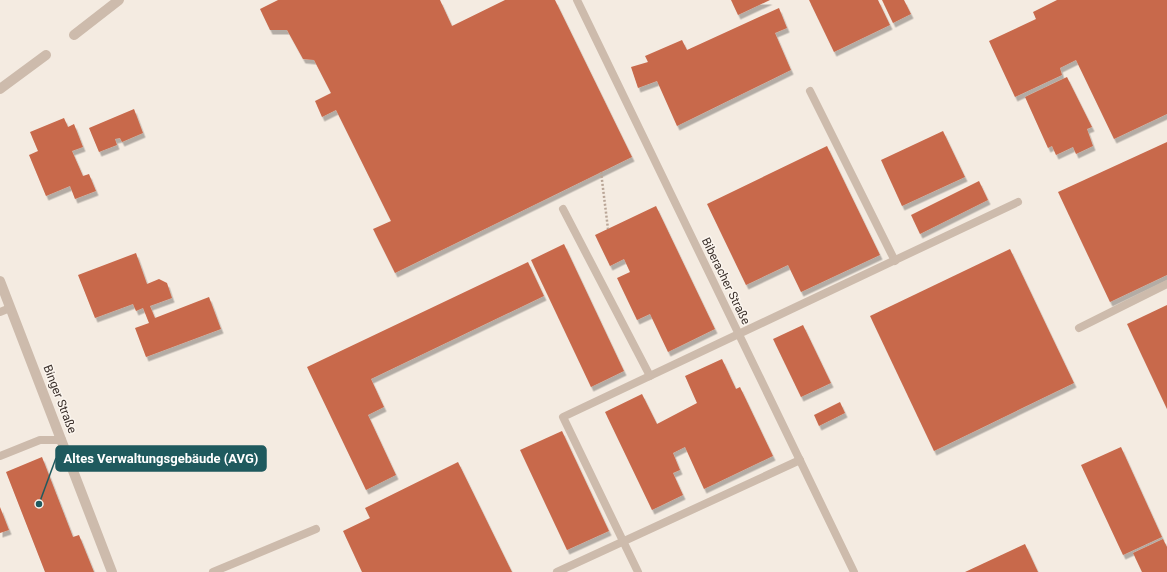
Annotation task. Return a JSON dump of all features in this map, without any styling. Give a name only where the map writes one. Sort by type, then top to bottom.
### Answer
[{"type":"street","points":[[74,35],[119,0]]},
{"type":"street","points":[[0,89],[46,55]]},
{"type":"street","name":"Binger Straße","points":[[0,282],[112,572]]},
{"type":"lane","name":"Biberacher Straße","points":[[577,0],[854,572]]},
{"type":"lane","points":[[810,91],[894,260]]},
{"type":"lane","points":[[638,572],[563,417],[1018,202]]},
{"type":"lane","points":[[563,209],[650,376]]},
{"type":"lane","points":[[1079,328],[1167,284]]},
{"type":"lane","points":[[0,312],[10,308]]},
{"type":"lane","points":[[0,456],[40,440],[62,440]]},
{"type":"lane","points":[[556,572],[800,460]]},
{"type":"lane","points":[[213,572],[316,529]]},
{"type":"path","points":[[600,172],[608,229]]},
{"type":"building","points":[[278,0],[440,0],[452,26],[505,0],[555,0],[632,157],[395,273],[373,229],[391,221],[336,110],[322,117],[315,101],[331,93],[314,60],[303,59],[287,30],[270,30],[260,9]]},
{"type":"building","points":[[731,0],[770,0],[738,15]]},
{"type":"building","points":[[809,0],[878,0],[890,25],[834,52]]},
{"type":"building","points":[[882,0],[904,0],[911,14],[893,23]]},
{"type":"building","points":[[1057,0],[1167,0],[1167,114],[1114,139],[1076,60],[1060,68],[1062,75],[1015,97],[989,41],[1036,19],[1033,12]]},
{"type":"building","points":[[779,8],[787,28],[775,33],[791,70],[677,126],[657,81],[638,88],[631,67],[648,62],[645,56],[682,40],[687,50]]},
{"type":"building","points":[[1067,77],[1092,127],[1087,129],[1093,146],[1076,154],[1073,147],[1056,155],[1052,146],[1048,148],[1025,97]]},
{"type":"building","points":[[134,109],[143,133],[122,142],[120,138],[115,139],[117,145],[99,152],[89,128]]},
{"type":"building","points":[[64,118],[68,127],[74,124],[83,147],[72,151],[83,176],[89,174],[96,191],[75,199],[70,186],[46,196],[29,155],[38,151],[30,132]]},
{"type":"building","points":[[943,131],[965,177],[902,206],[881,160]]},
{"type":"building","points":[[1167,142],[1167,275],[1110,302],[1058,192]]},
{"type":"building","points":[[827,146],[880,255],[801,292],[788,265],[746,285],[707,204]]},
{"type":"building","points":[[979,181],[988,200],[920,234],[911,215]]},
{"type":"building","points":[[656,206],[715,329],[668,352],[650,314],[637,320],[617,278],[630,272],[624,259],[610,266],[595,235]]},
{"type":"building","points":[[564,244],[624,371],[591,387],[531,260]]},
{"type":"building","points":[[1010,249],[1074,383],[934,451],[870,316]]},
{"type":"building","points":[[136,253],[147,284],[159,279],[167,283],[172,298],[150,306],[155,318],[209,297],[221,329],[146,357],[135,328],[149,323],[143,308],[136,311],[133,304],[95,318],[78,275]]},
{"type":"building","points":[[528,262],[544,296],[371,379],[384,407],[368,415],[396,475],[366,490],[307,367]]},
{"type":"building","points":[[1167,305],[1167,409],[1127,324]]},
{"type":"building","points":[[803,325],[831,383],[801,397],[773,339]]},
{"type":"building","points":[[722,359],[736,389],[740,387],[773,456],[704,489],[685,447],[673,453],[680,470],[673,473],[683,495],[652,510],[605,412],[642,394],[657,424],[697,403],[685,376]]},
{"type":"building","points":[[840,402],[845,413],[819,426],[814,415]]},
{"type":"building","points":[[562,431],[609,531],[567,550],[520,450]]},
{"type":"building","points":[[1121,447],[1162,537],[1123,555],[1081,465]]},
{"type":"building","points":[[42,457],[73,537],[79,535],[94,572],[45,572],[6,472]]},
{"type":"building","points":[[458,462],[512,572],[362,572],[343,531],[370,518],[365,508]]},
{"type":"building","points":[[0,507],[9,530],[0,533]]},
{"type":"building","points":[[1163,539],[1167,547],[1167,572],[1142,572],[1133,553]]},
{"type":"building","points":[[1025,544],[1038,572],[965,572]]},
{"type":"place","name":"Altes Verwaltungsgebäude (AVG)","points":[[39,504]]}]
